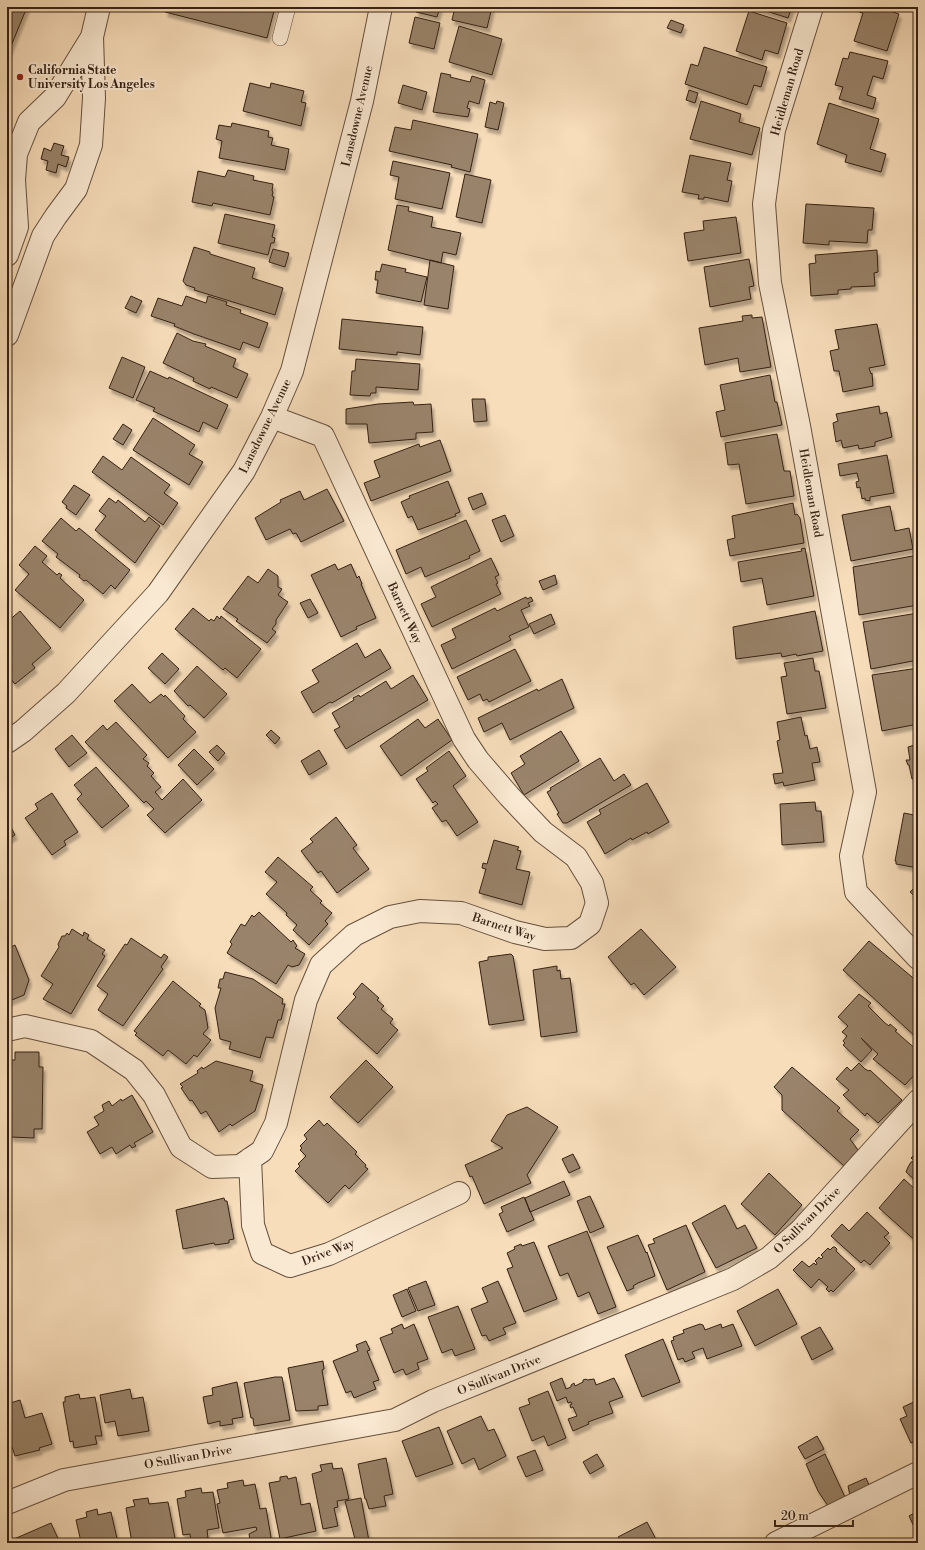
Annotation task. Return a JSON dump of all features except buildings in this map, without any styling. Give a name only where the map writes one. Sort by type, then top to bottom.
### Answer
[{"type":"street","points":[[7,334],[43,236],[76,190],[92,145],[94,98],[92,37],[99,7]]},
{"type":"street","name":"Lansdowne Avenue","points":[[7,742],[23,731],[66,693],[158,593],[244,472],[272,417],[292,371],[362,102],[381,7]]},
{"type":"street","name":"Heidleman Road","points":[[812,7],[774,130],[764,204],[770,283],[799,426],[865,792],[851,856],[856,892],[918,958]]},
{"type":"street","points":[[7,255],[17,227],[12,152],[29,122],[54,97],[92,37]]},
{"type":"street","name":"Barnett Way","points":[[7,1030],[25,1026],[91,1041],[134,1070],[154,1095],[181,1147],[212,1167],[240,1166],[262,1151],[276,1123],[306,1000],[321,965],[354,935],[390,917],[420,911],[462,913],[515,932],[545,939],[571,938],[590,924],[598,903],[592,883],[576,857],[543,832],[478,760],[464,739],[323,436],[272,417]]},
{"type":"street","name":"O Sullivan Drive","points":[[7,1503],[64,1480],[395,1420],[434,1401],[733,1279],[769,1258],[801,1230],[918,1101]]},
{"type":"street","name":"Drive Way","points":[[250,1159],[253,1225],[262,1253],[290,1266],[329,1254],[459,1193]]},
{"type":"street","points":[[776,1543],[918,1473]]},
{"type":"lane","points":[[280,38],[288,7]]},
{"type":"place","name":"California State University Los Angeles","points":[[20,77]]}]
